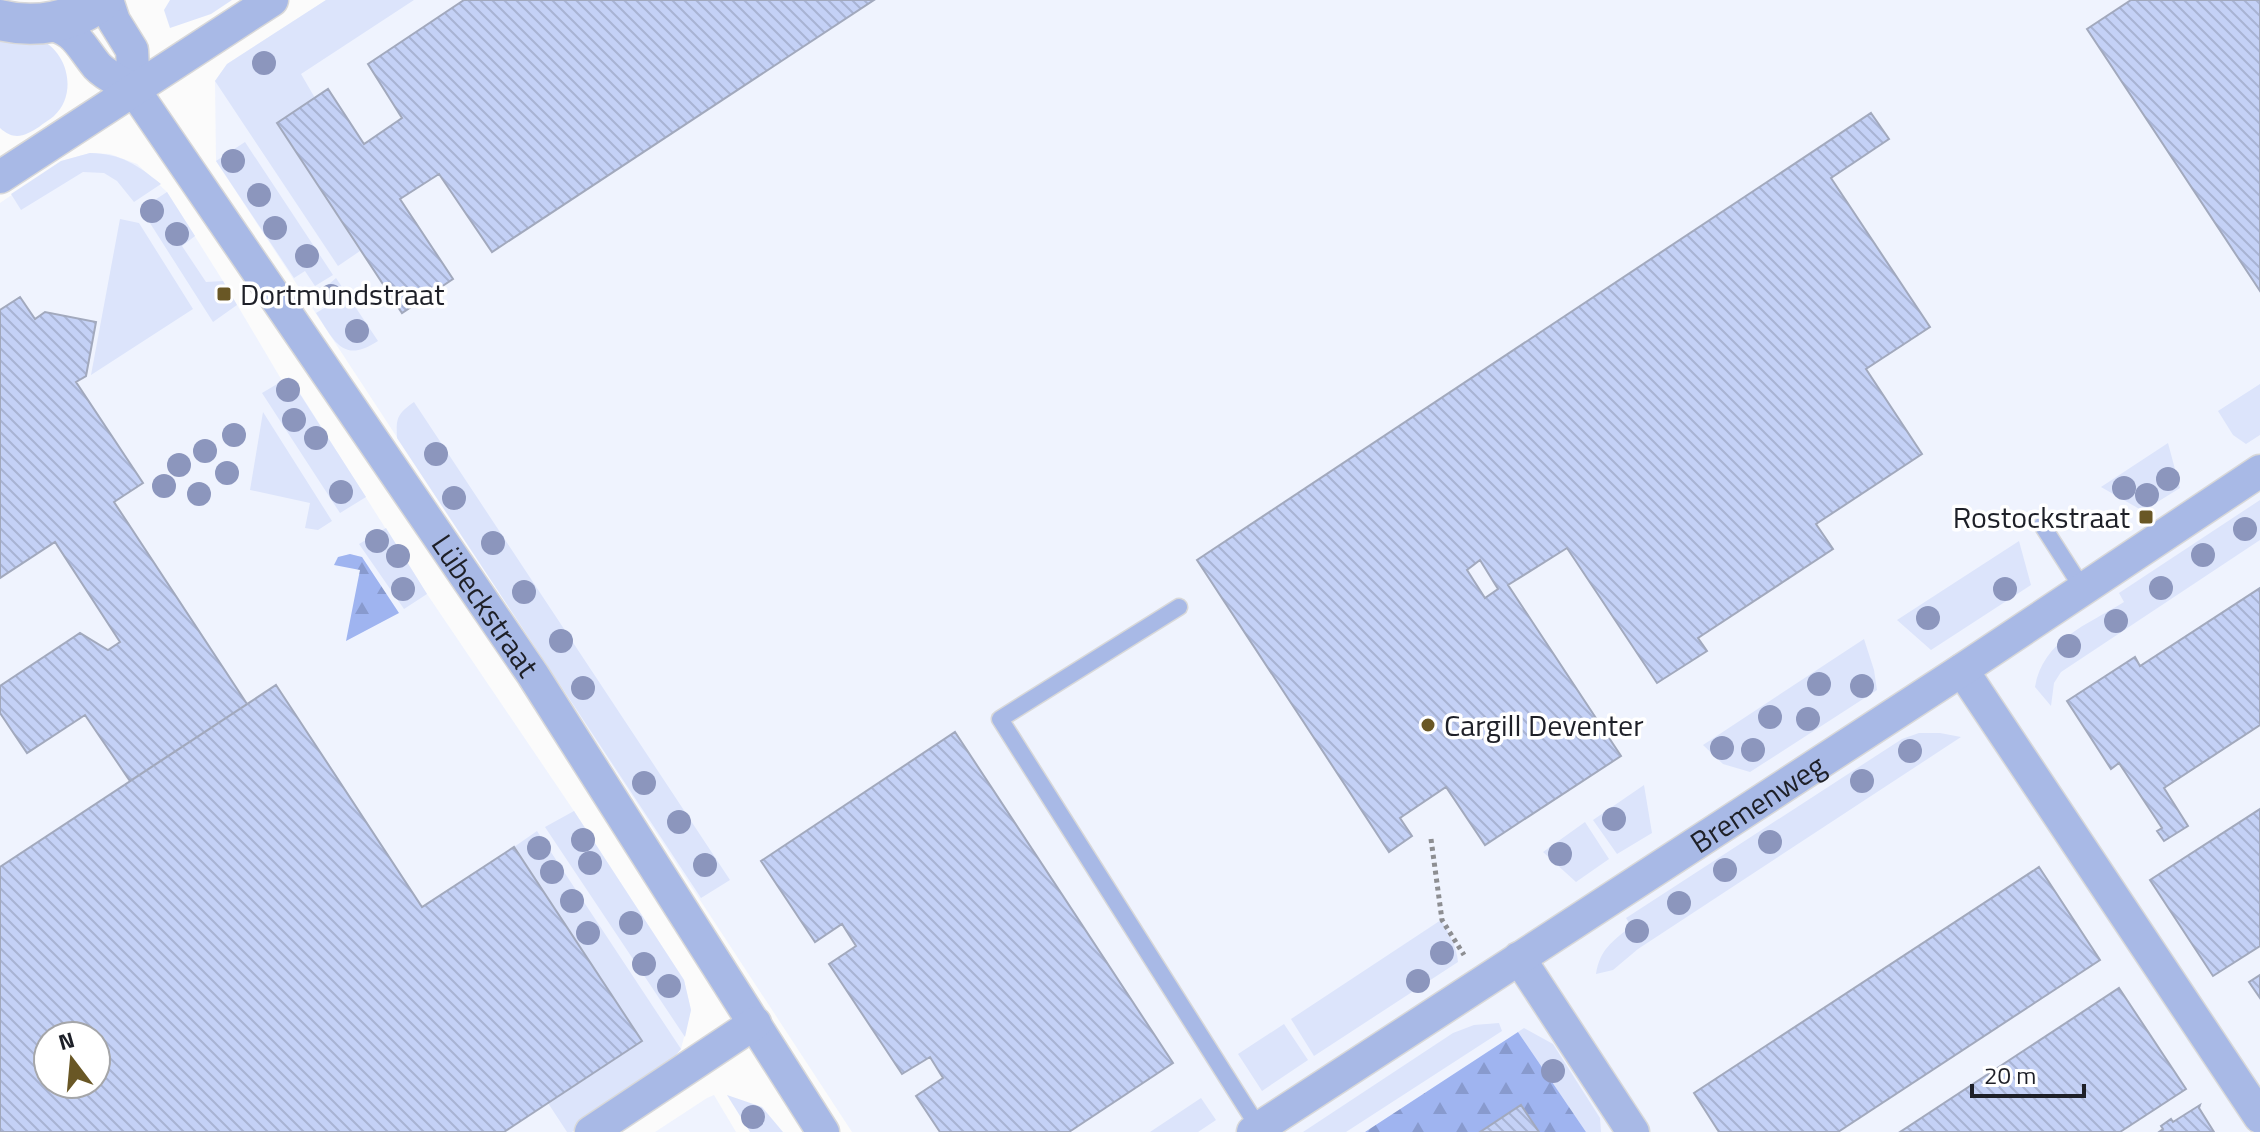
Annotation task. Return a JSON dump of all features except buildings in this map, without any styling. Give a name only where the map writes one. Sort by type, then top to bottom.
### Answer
[{"type":"street","points":[[0,20],[21,24],[45,23],[72,17],[104,0],[132,50],[134,90]]},
{"type":"street","points":[[0,177],[272,0]]},
{"type":"street","name":"Lübeckstraat","points":[[45,23],[75,36],[99,68],[134,90],[533,675],[823,1132]]},
{"type":"street","name":"Bremenweg","points":[[1256,1130],[1962,670],[2260,471]]},
{"type":"street","points":[[1962,670],[2260,1117]]},
{"type":"street","points":[[1519,958],[1633,1132]]},
{"type":"street","points":[[591,1132],[755,1023]]},
{"type":"lane","points":[[2042,525],[2083,589]]},
{"type":"lane","points":[[1179,607],[1000,719],[1256,1130]]},
{"type":"path","points":[[1431,839],[1442,920]]},
{"type":"shaded area","points":[[170,0],[232,0],[211,14],[170,28],[164,10]]},
{"type":"shaded area","points":[[326,0],[2260,0],[2260,1132],[852,1132],[216,161],[215,81],[227,64]]},
{"type":"shaded area","points":[[326,0],[414,0],[301,74],[315,98],[277,124],[360,251],[338,266],[215,81],[227,64]]},
{"type":"shaded area","points":[[0,35],[43,41],[59,56],[67,76],[66,97],[61,107],[39,127],[20,136],[10,135],[0,128]]},
{"type":"shaded area","points":[[245,142],[333,275],[315,286],[305,271],[294,278],[216,161]]},
{"type":"shaded area","points":[[90,153],[110,154],[137,164],[167,192],[284,384],[291,379],[427,594],[684,980],[691,1010],[681,1049],[669,1063],[572,1132],[0,1132],[0,203],[61,161]]},
{"type":"shaded area","points":[[90,153],[128,161],[161,184],[134,202],[117,181],[104,173],[83,172],[21,210],[11,194],[61,161]]},
{"type":"shaded area","points":[[167,192],[195,236],[182,246],[206,282],[223,281],[237,305],[213,322],[141,209]]},
{"type":"shaded area","points":[[120,219],[139,223],[193,309],[91,375]]},
{"type":"shaded area","points":[[336,278],[378,341],[366,348],[348,350],[341,346],[316,313],[326,307],[321,291]]},
{"type":"shaded area","points":[[289,377],[366,497],[340,513],[262,393]]},
{"type":"shaded area","points":[[2260,384],[2260,435],[2246,444],[2233,435],[2218,411]]},
{"type":"shaded area","points":[[414,402],[730,880],[701,898],[397,438],[399,417]]},
{"type":"shaded area","points":[[263,412],[332,521],[318,530],[305,528],[310,503],[250,490]]},
{"type":"shaded area","points":[[2168,443],[2180,488],[2143,511],[2101,487]]},
{"type":"shaded area","points":[[2260,500],[2260,540],[2061,672],[2054,683],[2051,706],[2035,687],[2047,657],[2057,646],[2124,602],[2119,593]]},
{"type":"shaded area","points":[[386,528],[427,594],[404,609],[359,544]]},
{"type":"shaded area","points":[[2019,541],[2031,585],[1931,650],[1897,620]]},
{"type":"shaded area","points":[[1864,639],[1877,690],[1750,772],[1723,764],[1703,745]]},
{"type":"shaded area","points":[[1919,733],[1961,737],[1638,949],[1613,970],[1596,974],[1604,952],[1631,926],[1626,918],[1902,739]]},
{"type":"shaded area","points":[[1644,785],[1652,833],[1617,854],[1593,820]]},
{"type":"shaded area","points":[[574,811],[684,980],[691,1010],[685,1037],[545,827]]},
{"type":"shaded area","points":[[1585,822],[1609,859],[1576,882],[1543,852]]},
{"type":"shaded area","points":[[537,831],[681,1049],[669,1063],[572,1132],[567,1132],[548,1103],[641,1041],[514,847]]},
{"type":"shaded area","points":[[1441,920],[1450,935],[1458,962],[1314,1056],[1291,1019]]},
{"type":"shaded area","points":[[1499,1023],[1502,1031],[1346,1132],[1303,1132],[1453,1033],[1474,1025]]},
{"type":"shaded area","points":[[1284,1024],[1308,1060],[1262,1091],[1238,1054]]},
{"type":"shaded area","points":[[1524,1028],[1553,1044],[1600,1118],[1601,1132],[1586,1132],[1518,1032]]},
{"type":"shaded area","points":[[714,1095],[736,1132],[655,1132],[707,1098]]},
{"type":"shaded area","points":[[727,1095],[762,1107],[783,1132],[750,1132]]},
{"type":"shaded area","points":[[1201,1098],[1216,1120],[1198,1132],[1150,1132]]},
{"type":"green space","points":[[350,554],[362,557],[399,613],[346,641],[360,570],[334,565],[338,557]]},
{"type":"green space","points":[[1518,1032],[1586,1132],[1539,1132],[1521,1105],[1480,1132],[1365,1132]]},
{"type":"place","name":"Dortmundstraat","points":[[224,294]]},
{"type":"place","name":"Rostockstraat","points":[[2146,517]]},
{"type":"place","name":"Cargill Deventer","points":[[1428,725]]}]
